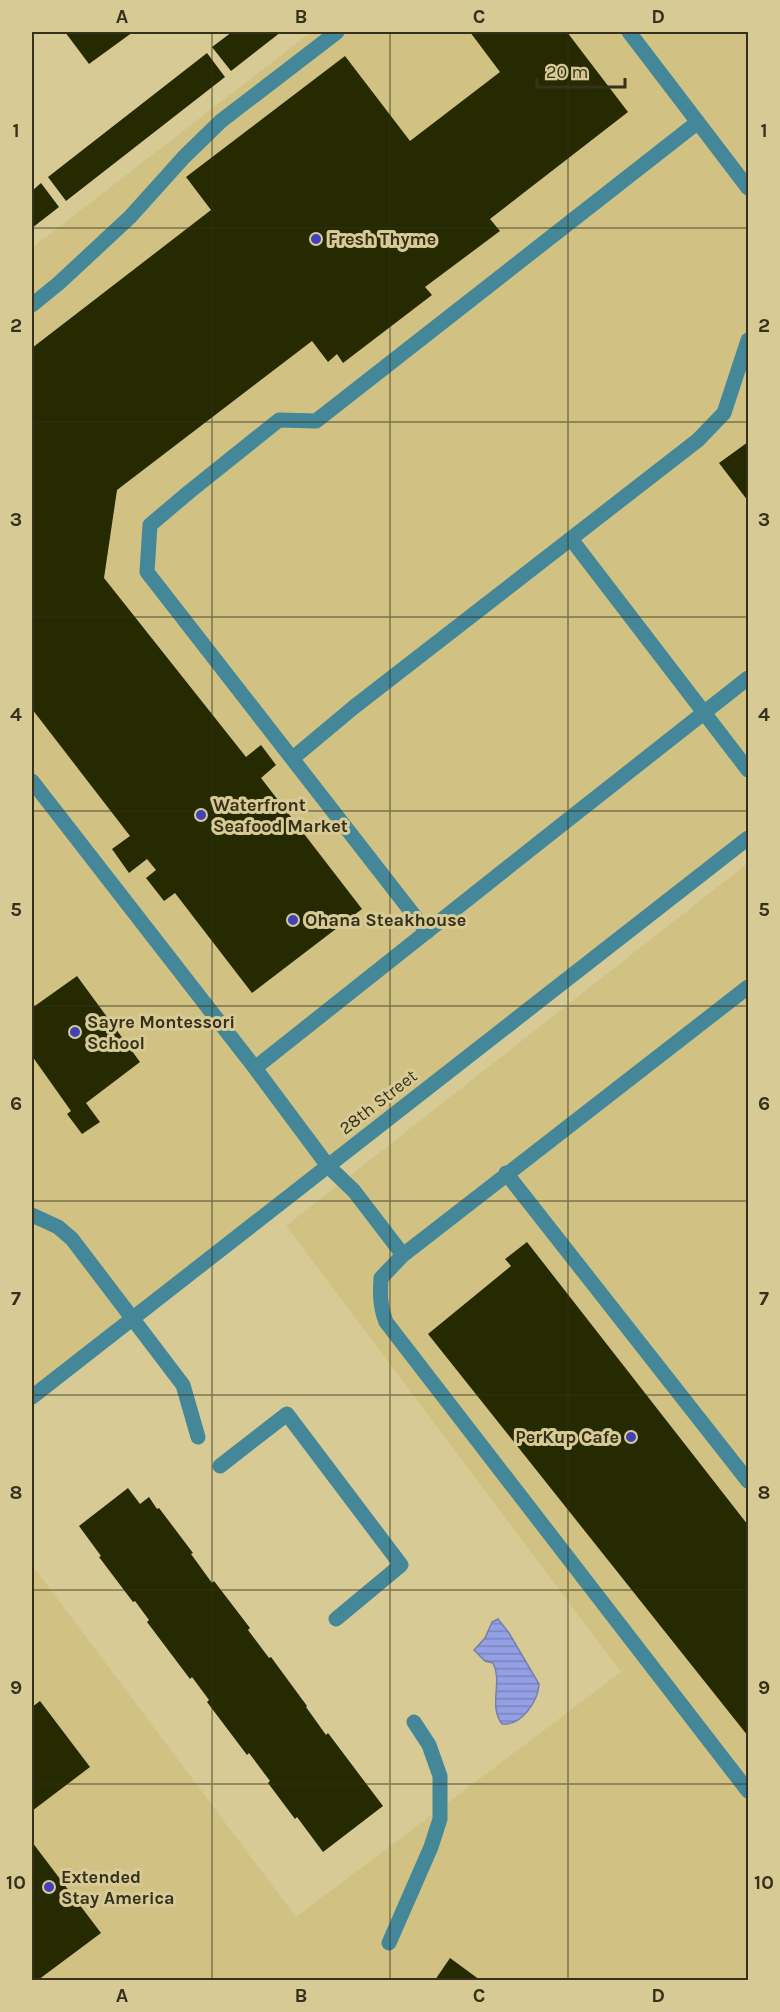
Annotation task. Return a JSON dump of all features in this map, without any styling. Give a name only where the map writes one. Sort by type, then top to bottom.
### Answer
[{"type":"street","points":[[32,305],[130,217],[184,156],[221,121],[337,32]]},
{"type":"street","points":[[629,32],[748,188]]},
{"type":"street","points":[[427,932],[147,572],[150,525],[279,420],[316,422],[698,122]]},
{"type":"street","points":[[293,758],[354,707],[699,440],[724,413],[748,340]]},
{"type":"street","points":[[570,539],[748,770]]},
{"type":"street","points":[[255,1068],[748,678]]},
{"type":"street","points":[[32,781],[255,1068],[328,1166],[354,1191],[403,1255]]},
{"type":"street","name":"28th Street","points":[[32,1396],[748,838]]},
{"type":"street","points":[[748,987],[506,1173],[403,1255],[381,1278],[381,1308],[386,1322],[748,1791]]},
{"type":"street","points":[[506,1173],[748,1481]]},
{"type":"street","points":[[32,1215],[58,1227],[72,1239],[183,1385],[198,1437]]},
{"type":"street","points":[[220,1466],[287,1414],[401,1565],[336,1619]]},
{"type":"street","points":[[389,1942],[431,1847],[440,1819],[440,1776],[429,1745],[414,1722]]},
{"type":"shaded area","points":[[311,32],[748,32],[748,838],[32,1394],[32,248]]},
{"type":"shaded area","points":[[748,863],[748,1980],[32,1980],[32,1565],[296,1917],[621,1672],[286,1226]]},
{"type":"water","points":[[498,1619],[509,1633],[539,1684],[532,1705],[527,1712],[509,1724],[502,1724],[496,1710],[497,1678],[493,1663],[485,1661],[474,1650],[485,1638],[492,1622]]},
{"type":"building","points":[[65,32],[133,32],[89,64]]},
{"type":"building","points":[[232,32],[281,32],[231,71],[212,47]]},
{"type":"building","points":[[470,32],[567,32],[628,112],[490,219],[500,231],[425,287],[432,295],[343,363],[337,354],[328,362],[312,341],[117,490],[104,578],[246,757],[261,745],[276,765],[261,778],[362,909],[252,993],[175,893],[164,901],[146,878],[156,870],[147,859],[129,873],[112,849],[130,836],[32,709],[32,348],[211,210],[186,177],[345,56],[410,141],[500,72]]},
{"type":"building","points":[[207,53],[225,77],[66,201],[48,177]]},
{"type":"building","points":[[41,183],[59,207],[32,228],[32,191]]},
{"type":"building","points":[[748,442],[748,501],[719,463]]},
{"type":"building","name":"Sayre Montessori School","points":[[77,976],[140,1062],[86,1103],[100,1122],[82,1134],[67,1114],[71,1111],[32,1056],[32,1008]]},
{"type":"building","points":[[527,1242],[748,1525],[748,1736],[428,1334],[511,1266],[505,1259]]},
{"type":"building","points":[[128,1488],[140,1504],[149,1497],[157,1509],[159,1508],[212,1583],[214,1581],[250,1628],[248,1630],[269,1658],[271,1657],[326,1735],[328,1733],[383,1806],[323,1852],[268,1783],[270,1781],[249,1753],[247,1755],[207,1702],[209,1700],[192,1677],[190,1679],[147,1622],[149,1620],[99,1557],[101,1556],[79,1526]]},
{"type":"building","points":[[40,1701],[90,1767],[32,1811],[32,1707]]},
{"type":"building","name":"Extended Stay America","points":[[32,1842],[101,1933],[38,1980],[32,1979]]},
{"type":"building","points":[[450,1958],[480,1980],[435,1980]]},
{"type":"place","name":"Fresh Thyme","points":[[316,239]]},
{"type":"place","name":"Waterfront Seafood Market","points":[[201,815]]},
{"type":"place","name":"Ohana Steakhouse","points":[[293,920]]},
{"type":"place","name":"Sayre Montessori School","points":[[75,1032]]},
{"type":"place","name":"PerKup Cafe","points":[[631,1437]]},
{"type":"place","name":"Extended Stay America","points":[[49,1887]]}]
